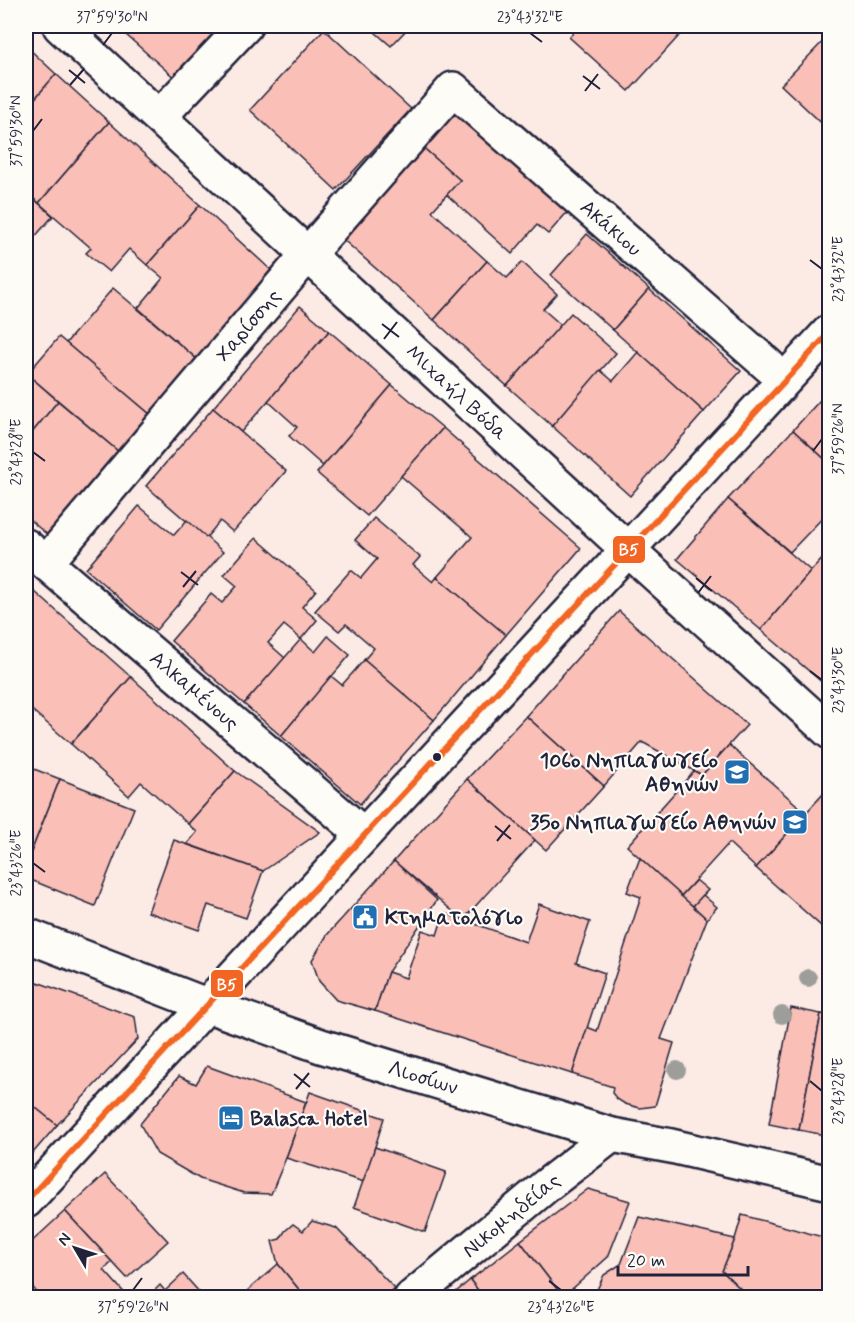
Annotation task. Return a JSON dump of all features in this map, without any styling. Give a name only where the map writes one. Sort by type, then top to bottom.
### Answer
[{"type":"street","name":"Μιχαήλ Βόδα","points":[[60,26],[627,550],[830,732]]},
{"type":"street","points":[[160,116],[244,26]]},
{"type":"street","name":"Χαρίσσης","points":[[36,555],[308,254],[453,89]]},
{"type":"street","name":"Ακάκιου","points":[[453,89],[769,366]]},
{"type":"street","points":[[26,1201],[830,331]]},
{"type":"street","name":"Αλκαμένους","points":[[36,555],[364,835]]},
{"type":"street","name":"Λιοσίων","points":[[26,935],[206,1005],[321,1046],[612,1135],[671,1146],[830,1183]]},
{"type":"street","name":"Νικομηδείας","points":[[411,1298],[547,1185],[612,1135]]},
{"type":"building","points":[[116,26],[241,26],[186,88]]},
{"type":"building","points":[[368,26],[410,26],[391,46]]},
{"type":"building","points":[[580,26],[688,26],[629,91],[569,37]]},
{"type":"building","points":[[324,29],[411,109],[336,190],[250,110]]},
{"type":"building","points":[[830,34],[830,131],[781,85]]},
{"type":"building","points":[[26,46],[56,74],[26,109]]},
{"type":"building","points":[[56,74],[109,122],[39,203],[26,192],[26,109]]},
{"type":"building","points":[[454,105],[570,209],[548,234],[537,225],[512,254],[446,194],[460,180],[419,144]]},
{"type":"building","points":[[109,122],[200,205],[147,265],[129,249],[109,272],[86,253],[91,248],[39,203]]},
{"type":"building","points":[[419,144],[460,180],[432,211],[487,261],[434,320],[338,235]]},
{"type":"building","points":[[26,192],[53,216],[26,247]]},
{"type":"building","points":[[200,205],[272,271],[198,360],[138,308],[163,278],[147,265]]},
{"type":"building","points":[[587,234],[649,289],[613,330],[551,275]]},
{"type":"building","points":[[487,261],[507,278],[522,262],[557,294],[543,309],[561,325],[507,386],[434,320]]},
{"type":"building","points":[[113,288],[198,360],[151,415],[66,343]]},
{"type":"building","points":[[649,289],[741,371],[704,412],[613,330]]},
{"type":"building","points":[[300,306],[329,331],[241,432],[213,408]]},
{"type":"building","points":[[571,313],[616,353],[552,426],[507,386]]},
{"type":"building","points":[[329,331],[392,385],[323,466],[289,436],[297,427],[268,401]]},
{"type":"building","points":[[59,337],[151,415],[119,452],[27,374]]},
{"type":"building","points":[[638,352],[704,412],[630,496],[552,426],[600,370],[613,381]]},
{"type":"building","points":[[26,373],[58,401],[26,440]]},
{"type":"building","points":[[392,385],[443,428],[367,516],[317,473]]},
{"type":"building","points":[[830,389],[830,464],[793,430]]},
{"type":"building","points":[[58,401],[119,452],[49,536],[26,517],[26,440]]},
{"type":"building","points":[[213,408],[286,471],[233,532],[220,521],[206,538],[146,486]]},
{"type":"building","points":[[443,428],[581,548],[506,635],[437,577],[472,537],[401,476]]},
{"type":"building","points":[[793,430],[830,464],[830,510],[790,552],[728,499]]},
{"type":"building","points":[[728,499],[811,571],[761,630],[677,559]]},
{"type":"building","points":[[139,506],[174,535],[187,520],[223,552],[156,630],[86,569]]},
{"type":"building","points":[[374,518],[420,557],[413,565],[433,582],[437,577],[506,635],[434,720],[364,660],[374,648],[346,624],[339,631],[315,611],[351,570],[361,578],[377,559],[355,540]]},
{"type":"building","points":[[256,538],[316,590],[302,607],[317,620],[301,639],[284,625],[268,643],[285,658],[244,704],[171,641],[211,594],[222,603],[237,586],[224,575]]},
{"type":"building","points":[[830,551],[830,689],[761,630]]},
{"type":"building","points":[[26,584],[131,677],[71,744],[26,705]]},
{"type":"building","points":[[619,611],[747,725],[702,775],[642,742],[604,786],[526,716]]},
{"type":"building","points":[[328,636],[350,655],[281,736],[244,704],[301,639],[315,652]]},
{"type":"building","points":[[364,660],[434,720],[360,804],[281,736],[331,676],[342,685]]},
{"type":"building","points":[[131,677],[235,771],[188,824],[141,782],[129,796],[71,744]]},
{"type":"building","points":[[526,716],[604,786],[546,850],[467,779]]},
{"type":"building","points":[[729,745],[806,813],[756,868],[729,843],[681,896],[627,846],[694,771],[702,775]]},
{"type":"building","points":[[26,766],[60,779],[26,865]]},
{"type":"building","points":[[235,771],[320,832],[263,871],[187,844],[197,832],[188,824]]},
{"type":"building","points":[[60,779],[134,808],[95,906],[26,878],[26,865]]},
{"type":"building","points":[[467,779],[535,840],[463,920],[394,861]]},
{"type":"building","points":[[824,793],[830,797],[830,934],[756,868]]},
{"type":"building","points":[[174,840],[263,871],[246,918],[208,905],[199,930],[148,912]]},
{"type":"building","points":[[640,858],[707,919],[661,1039],[674,1043],[655,1106],[640,1108],[617,1099],[612,1093],[613,1087],[572,1074],[587,1027],[597,1031],[641,897],[627,892]]},
{"type":"building","points":[[394,861],[437,900],[388,972],[375,1011],[336,1000],[319,981],[312,960],[327,935]]},
{"type":"building","points":[[696,880],[708,890],[693,906],[681,896]]},
{"type":"building","points":[[703,895],[717,907],[707,919],[693,906]]},
{"type":"building","points":[[539,904],[590,922],[576,963],[605,973],[572,1074],[375,1011],[388,972],[406,978],[422,930],[437,935],[444,913],[526,942]]},
{"type":"building","points":[[37,982],[135,1017],[138,1039],[57,1125],[26,1100],[26,1001]]},
{"type":"building","points":[[791,1008],[821,1014],[799,1130],[769,1124]]},
{"type":"building","points":[[821,1014],[830,1015],[830,1136],[799,1130]]},
{"type":"building","points":[[207,1066],[306,1102],[271,1194],[244,1193],[200,1179],[157,1154],[140,1124],[179,1076],[196,1084]]},
{"type":"building","points":[[310,1092],[384,1118],[364,1182],[286,1158]]},
{"type":"building","points":[[26,1100],[57,1125],[26,1161]]},
{"type":"building","points":[[375,1147],[446,1172],[425,1232],[354,1207]]},
{"type":"building","points":[[105,1174],[168,1241],[127,1278],[65,1211]]},
{"type":"building","points":[[588,1189],[630,1201],[608,1257],[563,1297],[520,1241]]},
{"type":"building","points":[[65,1211],[112,1262],[104,1270],[129,1298],[42,1298],[26,1280],[26,1247]]},
{"type":"building","points":[[742,1215],[830,1239],[830,1298],[750,1298],[722,1271]]},
{"type":"building","points":[[639,1217],[735,1239],[722,1271],[750,1298],[593,1298],[604,1275],[621,1264]]},
{"type":"building","points":[[312,1221],[336,1228],[395,1289],[384,1298],[306,1298],[278,1264],[272,1241],[280,1239],[293,1224],[303,1231]]},
{"type":"building","points":[[520,1241],[564,1298],[484,1298],[470,1280]]},
{"type":"building","points":[[278,1264],[306,1298],[239,1298]]},
{"type":"building","points":[[183,1274],[201,1294],[197,1298],[147,1298],[160,1285],[165,1291]]},
{"type":"building","points":[[470,1280],[484,1298],[449,1298]]},
{"type":"transit line","name":"Β5","points":[[26,1201],[830,332]]},
{"type":"place","name":"106ο Νηπιαγωγείο Αθηνών","points":[[737,772]]},
{"type":"place","name":"35ο Νηπιαγωγείο Αθηνών","points":[[795,822]]},
{"type":"place","name":"Κτηματολόγιο","points":[[365,917]]},
{"type":"place","name":"Balasca Hotel","points":[[231,1118]]}]
